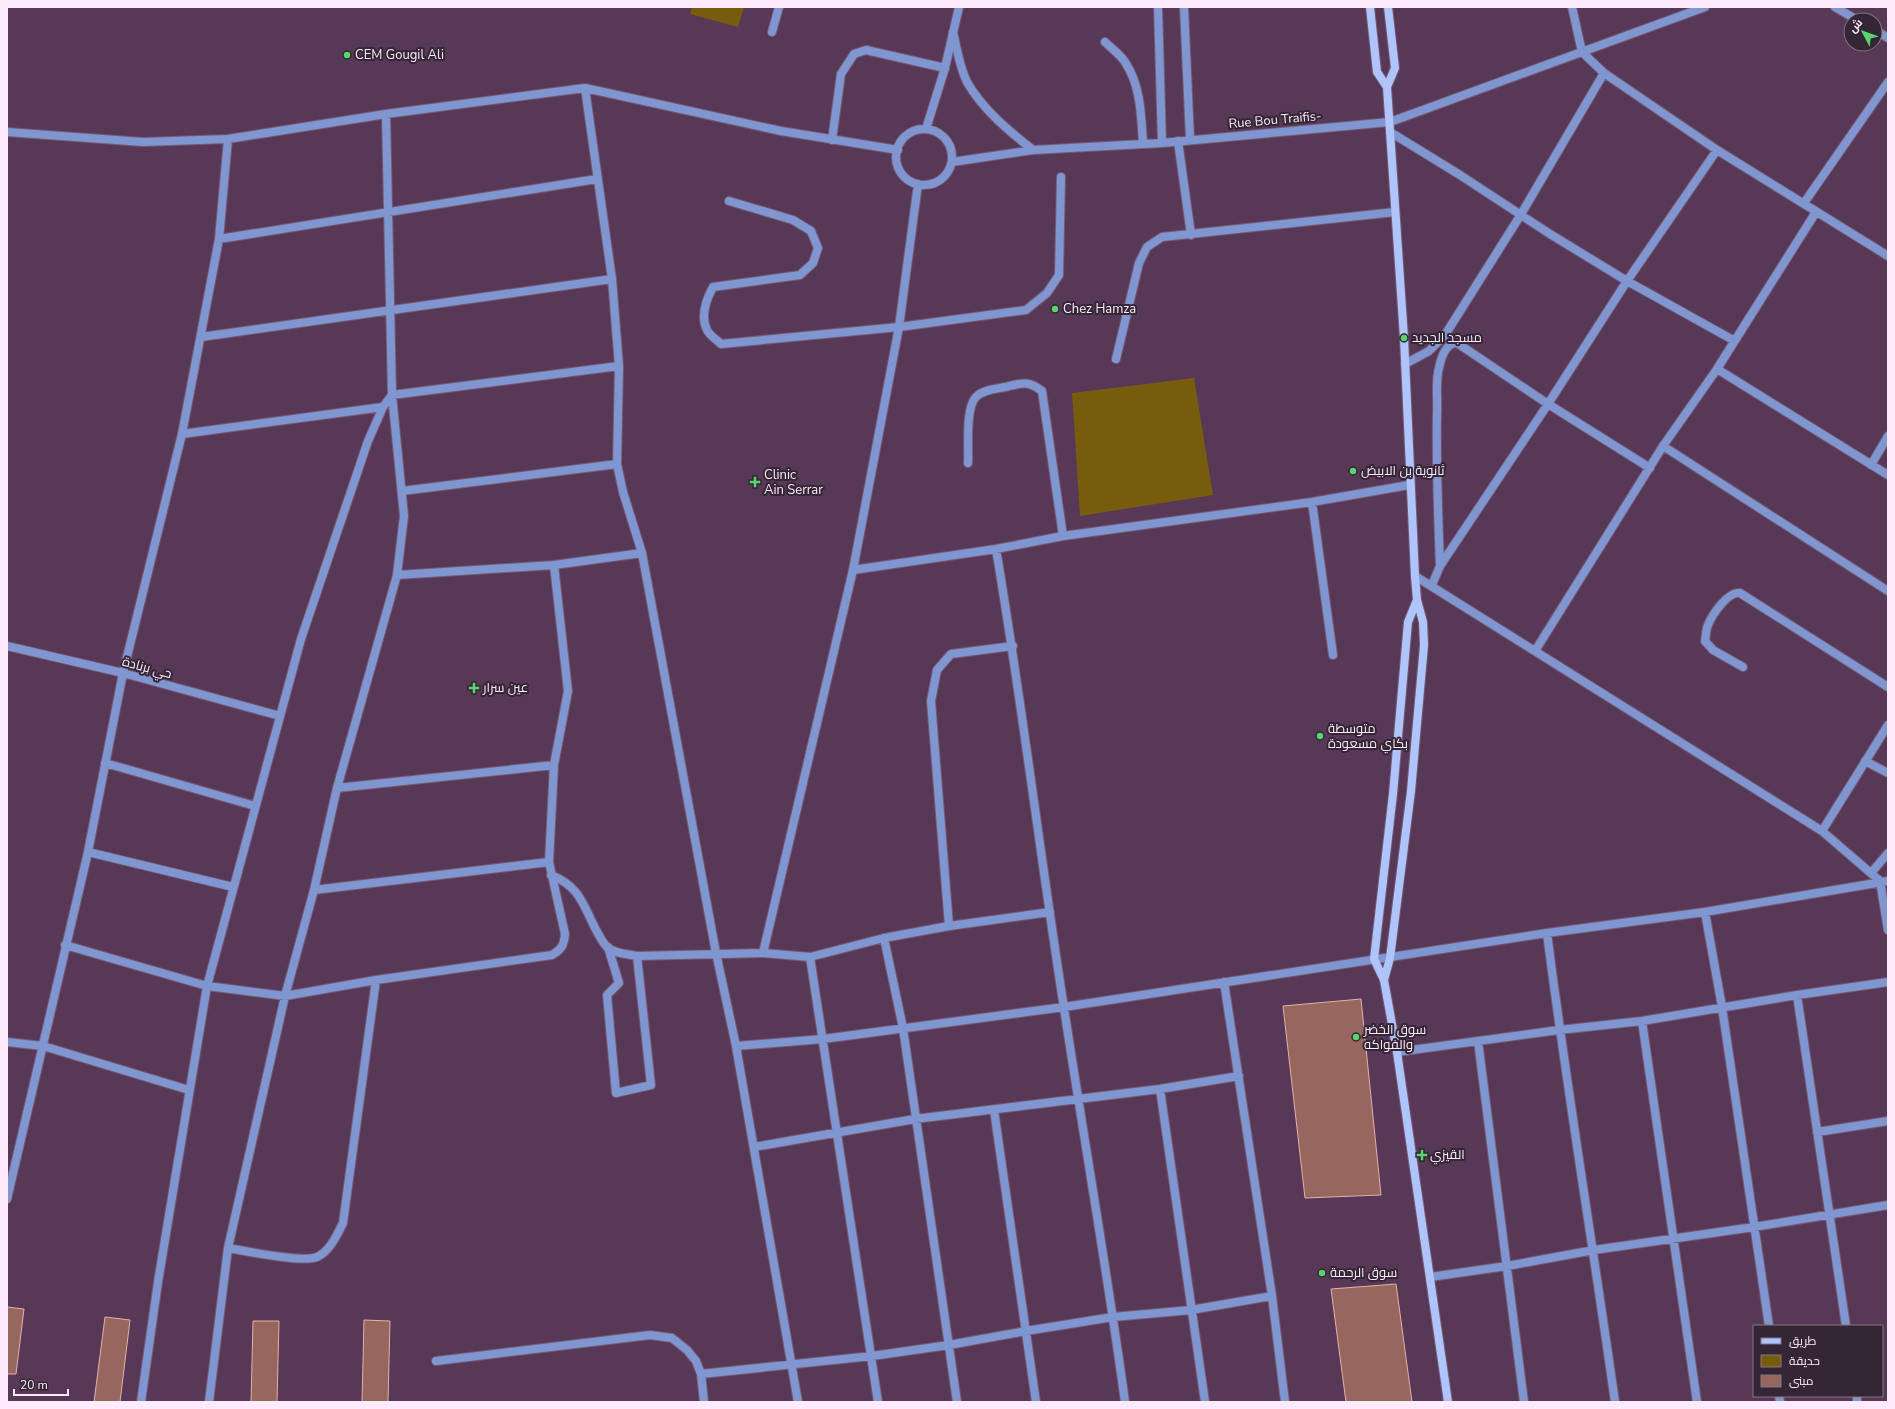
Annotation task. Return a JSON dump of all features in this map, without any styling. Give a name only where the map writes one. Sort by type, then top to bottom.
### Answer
[{"type":"street","points":[[772,32],[778,7]]},
{"type":"street","points":[[926,129],[945,68],[959,7]]},
{"type":"street","points":[[1158,7],[1162,143]]},
{"type":"street","points":[[1184,7],[1190,139]]},
{"type":"street","points":[[1370,7],[1377,72],[1387,87]]},
{"type":"street","points":[[1384,980],[1390,958],[1411,791],[1424,645],[1423,622],[1417,600],[1409,485],[1405,364],[1387,87],[1395,68],[1388,7]]},
{"type":"street","points":[[1572,7],[1582,52],[1604,73],[1717,150],[1804,202],[1816,212],[1888,256]]},
{"type":"street","name":"Rue Bou Traifis-","points":[[952,162],[1033,150],[1162,143],[1190,139],[1390,122],[1705,7]]},
{"type":"street","points":[[954,32],[959,59],[968,82],[983,103],[1005,128],[1033,150]]},
{"type":"street","points":[[1105,42],[1124,61],[1133,77],[1140,101],[1143,143]]},
{"type":"street","points":[[832,140],[841,74],[854,54],[866,50],[945,68]]},
{"type":"street","points":[[1405,364],[1429,351],[1446,335],[1520,216],[1604,73]]},
{"type":"street","points":[[1804,202],[1888,82]]},
{"type":"street","points":[[7,132],[143,142],[228,139],[386,114],[585,88],[782,131],[898,150]]},
{"type":"street","points":[[585,88],[612,279],[619,366],[617,464],[623,492],[642,553],[716,953],[736,1046],[793,1365],[798,1402]]},
{"type":"street","points":[[209,1402],[228,1248],[285,996],[314,890],[337,788],[397,575],[404,516],[392,395],[386,114]]},
{"type":"street","points":[[926,129],[935,131],[943,136],[949,143],[952,152],[952,162],[949,170],[936,182],[918,184],[910,181],[903,175],[897,159],[898,150],[901,141],[908,135],[916,130],[926,129]]},
{"type":"street","points":[[1390,132],[1460,175],[1520,216],[1627,281],[1733,340]]},
{"type":"street","points":[[7,1199],[65,945],[88,852],[123,674],[182,434],[219,239],[228,139]]},
{"type":"street","points":[[1178,141],[1191,235]]},
{"type":"street","points":[[1432,585],[1440,566],[1548,404],[1627,281],[1717,150]]},
{"type":"street","points":[[729,202],[793,220],[811,231],[818,248],[813,264],[800,275],[713,287],[706,299],[704,315],[707,331],[721,344],[899,327],[1026,310],[1047,293],[1059,275],[1061,177]]},
{"type":"street","points":[[219,239],[388,214],[597,179]]},
{"type":"street","points":[[763,953],[853,570],[899,327],[918,184]]},
{"type":"street","points":[[1116,359],[1139,263],[1147,247],[1162,237],[1396,212]]},
{"type":"street","points":[[1536,652],[1663,446],[1717,368],[1733,340],[1816,212]]},
{"type":"street","points":[[201,337],[612,279]]},
{"type":"street","points":[[1440,566],[1436,449],[1438,370],[1442,355],[1448,346],[1457,343],[1548,404],[1650,468]]},
{"type":"street","points":[[141,1402],[158,1282],[206,986],[303,631],[368,440],[383,407],[392,395],[619,366]]},
{"type":"street","points":[[1717,368],[1888,475]]},
{"type":"street","points":[[968,463],[970,406],[976,396],[1023,383],[1033,384],[1042,391],[1063,536]]},
{"type":"street","points":[[182,434],[383,407]]},
{"type":"street","points":[[1871,465],[1888,436]]},
{"type":"street","points":[[1663,446],[1888,591]]},
{"type":"street","points":[[402,491],[617,464]]},
{"type":"street","points":[[853,570],[996,549],[1063,536],[1312,502],[1409,485]]},
{"type":"street","points":[[1312,502],[1333,655]]},
{"type":"street","points":[[996,549],[1013,646],[1064,1007],[1114,1317],[1124,1402]]},
{"type":"street","points":[[397,575],[554,565],[642,553]]},
{"type":"street","points":[[65,945],[206,986],[285,996],[376,980],[552,955],[560,951],[564,945],[565,934],[549,862],[554,764],[568,691],[554,565]]},
{"type":"street","points":[[1415,576],[1432,585],[1536,652],[1822,830],[1871,873],[1884,881]]},
{"type":"street","points":[[1743,667],[1713,650],[1706,641],[1707,626],[1727,596],[1736,592],[1740,593],[1888,687]]},
{"type":"street","points":[[1417,600],[1408,622],[1393,794],[1374,959],[1384,980],[1397,1052],[1448,1402]]},
{"type":"street","name":"حي برنادة","points":[[7,646],[123,674],[280,716]]},
{"type":"street","points":[[949,926],[931,701],[937,670],[952,654],[1013,646]]},
{"type":"street","points":[[1822,830],[1888,725]]},
{"type":"street","points":[[1865,761],[1888,773]]},
{"type":"street","points":[[105,763],[255,806]]},
{"type":"street","points":[[337,788],[554,764]]},
{"type":"street","points":[[88,852],[233,888]]},
{"type":"street","points":[[1871,873],[1888,853]]},
{"type":"street","points":[[314,890],[549,862]]},
{"type":"street","points":[[551,875],[564,880],[573,887],[600,939],[608,947],[617,952],[637,956],[763,953],[810,957],[884,938],[949,926],[1050,912]]},
{"type":"street","points":[[736,1046],[823,1039],[1064,1007],[1547,933],[1705,912],[1884,881]]},
{"type":"street","points":[[1884,881],[1888,930]]},
{"type":"street","points":[[1705,912],[1722,1007],[1769,1325]]},
{"type":"street","points":[[1547,933],[1559,1030],[1594,1250],[1615,1402]]},
{"type":"street","points":[[884,938],[903,1028],[957,1402]]},
{"type":"street","points":[[608,947],[619,983],[607,995],[616,1093],[651,1086],[637,956]]},
{"type":"street","points":[[810,957],[878,1402]]},
{"type":"street","points":[[228,1248],[301,1259],[316,1257],[328,1248],[336,1238],[343,1223],[376,980]]},
{"type":"street","points":[[1224,982],[1272,1296],[1285,1402]]},
{"type":"street","points":[[1397,1052],[1559,1030],[1642,1021],[1797,995],[1888,982]]},
{"type":"street","points":[[1797,995],[1846,1325]]},
{"type":"street","points":[[1642,1021],[1697,1402]]},
{"type":"street","points":[[1478,1041],[1524,1402]]},
{"type":"street","points":[[7,1042],[43,1046],[189,1090]]},
{"type":"street","points":[[754,1147],[836,1134],[915,1118],[1079,1100],[1239,1076]]},
{"type":"street","points":[[1160,1089],[1204,1402]]},
{"type":"street","points":[[994,1110],[1036,1402]]},
{"type":"street","points":[[1817,1132],[1888,1121]]},
{"type":"street","points":[[1430,1277],[1507,1266],[1594,1250],[1754,1227],[1888,1205]]},
{"type":"street","points":[[700,1374],[872,1356],[949,1345],[1114,1317],[1192,1310],[1272,1296]]},
{"type":"street","points":[[436,1361],[650,1336],[672,1338],[688,1350],[696,1361],[700,1374],[704,1402]]},
{"type":"green space","points":[[692,7],[744,7],[738,27],[690,14]]},
{"type":"green space","points":[[1194,378],[1213,495],[1080,516],[1072,393]]},
{"type":"building","points":[[1361,999],[1381,1195],[1305,1198],[1283,1006]]},
{"type":"building","points":[[1396,1284],[1412,1402],[1346,1402],[1331,1289]]},
{"type":"building","points":[[7,1307],[24,1309],[16,1374],[7,1374]]},
{"type":"building","points":[[105,1317],[130,1320],[120,1402],[94,1402]]},
{"type":"building","points":[[364,1320],[390,1321],[388,1402],[362,1402]]},
{"type":"building","points":[[253,1321],[279,1321],[277,1402],[251,1402]]},
{"type":"place","name":"CEM Gougil Ali","points":[[347,55]]},
{"type":"place","name":"Chez Hamza","points":[[1055,309]]},
{"type":"place","name":"مسجد الجديد","points":[[1404,338]]},
{"type":"place","name":"ثانوية بن الابيض","points":[[1353,471]]},
{"type":"place","name":"Clinic Ain Serrar","points":[[755,482]]},
{"type":"place","name":"عين سرار","points":[[474,688]]},
{"type":"place","name":"متوسطة بكاي مسعودة","points":[[1320,736]]},
{"type":"place","name":"سوق الخضر والفواكه","points":[[1356,1037]]},
{"type":"place","name":"القيزي","points":[[1422,1155]]},
{"type":"place","name":"سوق الرحمة","points":[[1322,1273]]}]
